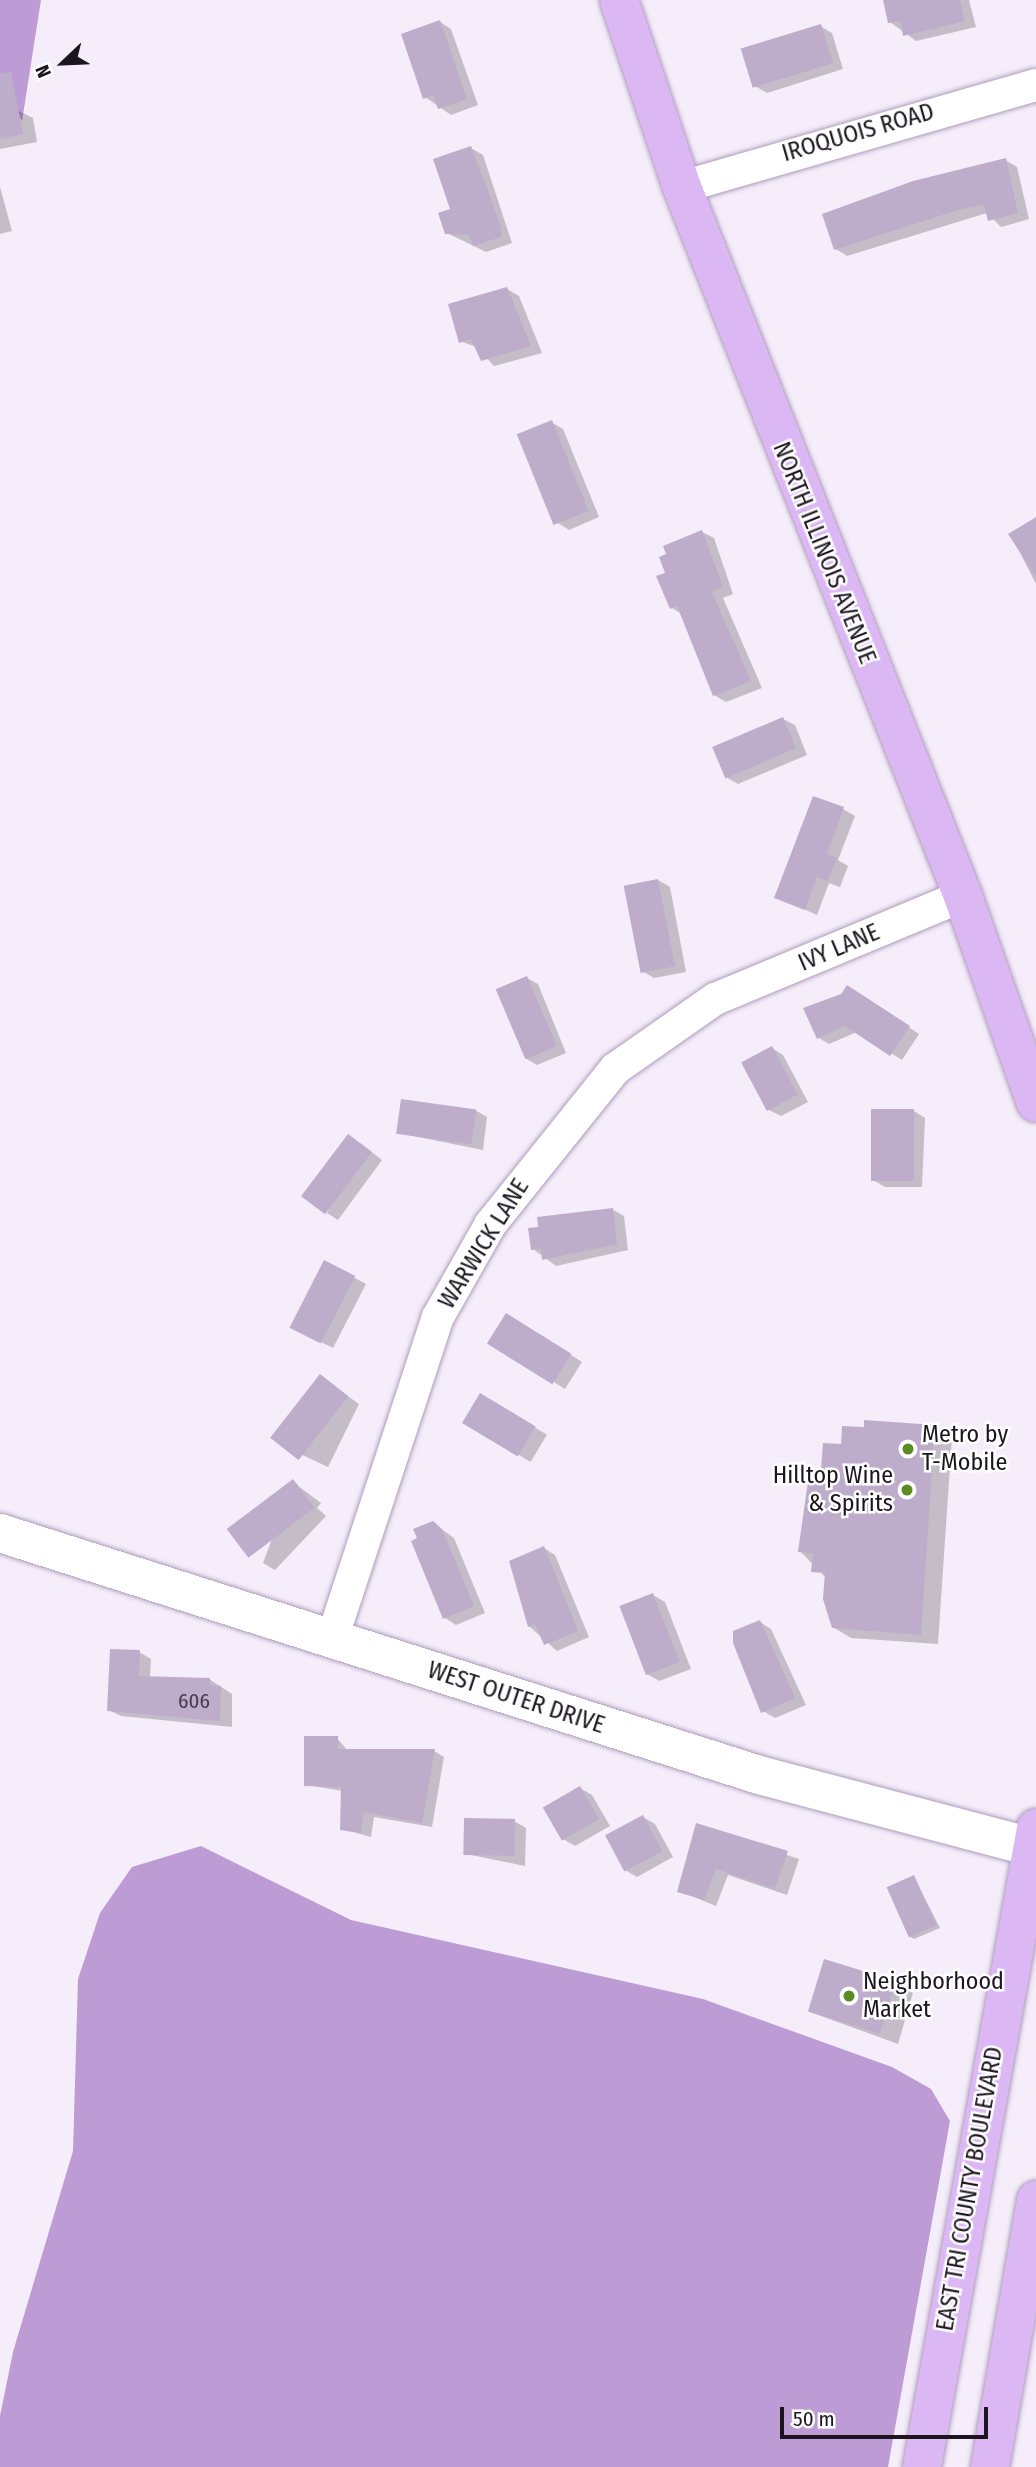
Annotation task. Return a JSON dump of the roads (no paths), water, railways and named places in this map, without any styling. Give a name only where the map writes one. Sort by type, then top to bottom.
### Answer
[{"type":"highway","name":"NORTH ILLINOIS AVENUE","points":[[620,0],[682,187],[962,896],[1036,1103]]},
{"type":"highway","name":"EAST TRI COUNTY BOULEVARD","points":[[922,2467],[1034,1841]]},
{"type":"highway","points":[[990,2467],[1036,2200]]},
{"type":"street","name":"IROQUOIS ROAD","points":[[682,187],[1036,85]]},
{"type":"street","name":"IVY LANE","points":[[715,999],[962,896]]},
{"type":"street","name":"WARWICK LANE","points":[[332,1639],[438,1317],[468,1260],[526,1175],[615,1069],[715,999]]},
{"type":"street","name":"WEST OUTER DRIVE","points":[[0,1533],[759,1775],[1034,1841]]},
{"type":"place","name":"Metro by T-Mobile","points":[[908,1449]]},
{"type":"place","name":"Hilltop Wine & Spirits","points":[[907,1490]]},
{"type":"place","name":"Neighborhood Market","points":[[849,1996]]}]
